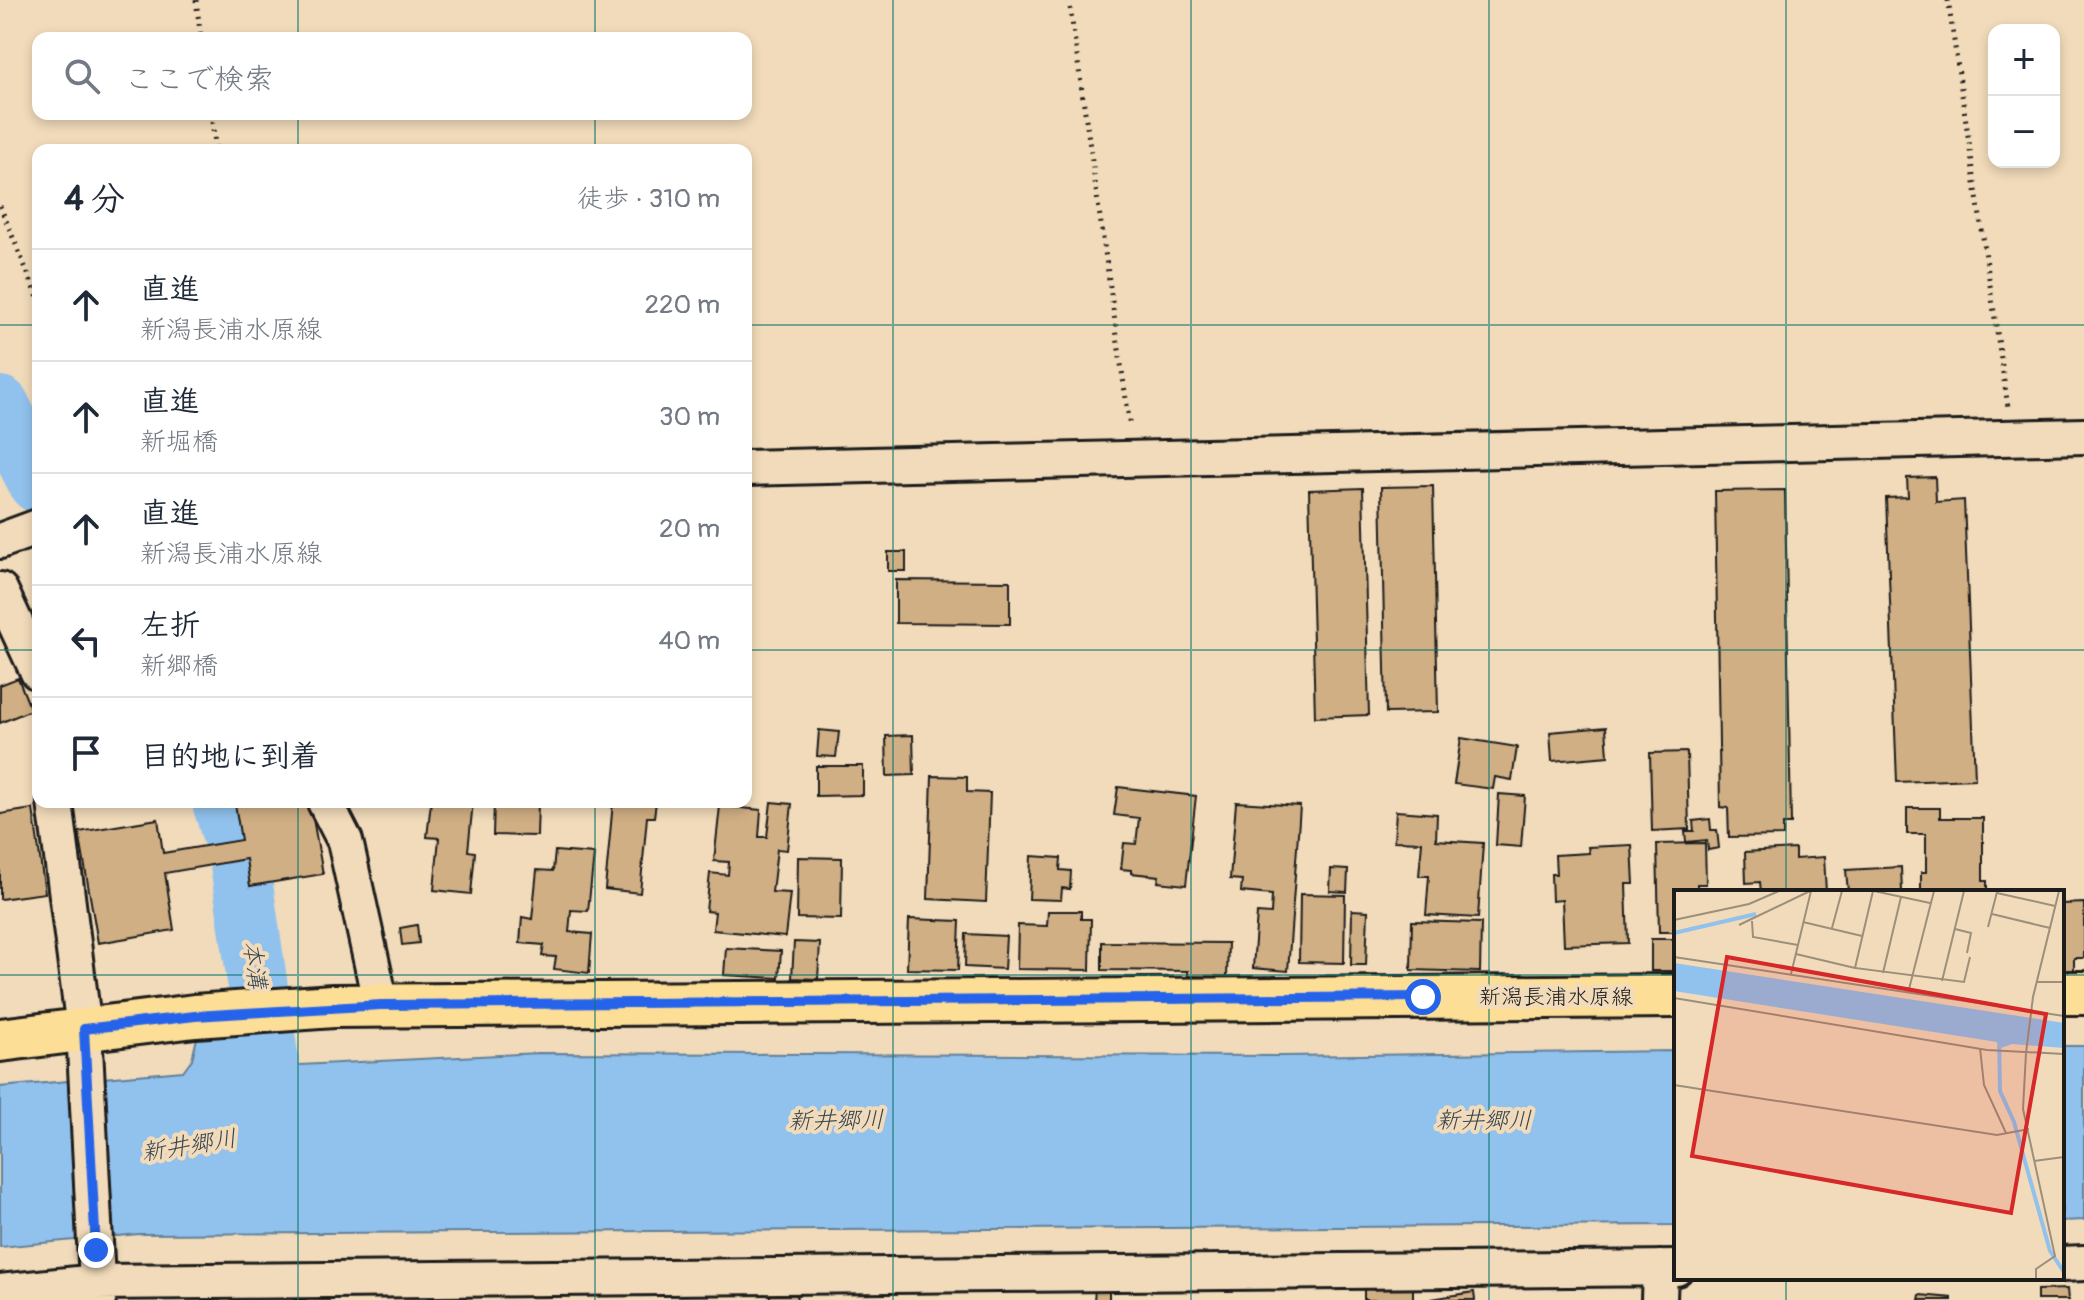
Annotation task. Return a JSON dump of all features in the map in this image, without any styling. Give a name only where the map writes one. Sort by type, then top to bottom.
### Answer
[{"type":"main road","name":"新潟長浦水原線","points":[[84,1045],[195,1016],[333,1006],[1674,996]]},
{"type":"main road","points":[[0,1040],[84,1045]]},
{"type":"street","points":[[752,468],[2084,436]]},
{"type":"street","points":[[0,541],[32,529]]},
{"type":"street","points":[[0,590],[32,659]]},
{"type":"street","points":[[56,808],[84,1045],[98,1291]]},
{"type":"street","points":[[328,808],[345,841],[381,1005]]},
{"type":"street","points":[[2064,1264],[2084,1263]]},
{"type":"street","points":[[0,1292],[1665,1279]]},
{"type":"path","points":[[196,0],[200,32]]},
{"type":"path","points":[[1069,0],[1135,460]]},
{"type":"path","points":[[1948,0],[2013,437]]},
{"type":"path","points":[[212,120],[215,144]]},
{"type":"path","points":[[0,206],[32,283]]},
{"type":"water","name":"新井郷川","points":[[246,1032],[250,1049],[280,1066],[539,1053],[1283,1056],[1674,1051],[1674,1225],[139,1234],[0,1247],[0,1087],[183,1071],[192,1059],[198,1034]]},
{"type":"water","points":[[2064,1046],[2084,1046],[2084,1220],[2064,1221]]},
{"type":"building","points":[[1935,477],[1936,502],[1964,500],[1975,779],[1897,782],[1886,498],[1908,497],[1907,478]]},
{"type":"building","points":[[1433,486],[1438,712],[1386,713],[1381,487]]},
{"type":"building","points":[[1363,488],[1369,715],[1315,717],[1309,490]]},
{"type":"building","points":[[1785,490],[1791,824],[1783,824],[1783,836],[1729,837],[1728,808],[1720,807],[1715,491]]},
{"type":"building","points":[[888,552],[906,552],[906,571],[888,571]]},
{"type":"building","points":[[896,580],[1010,581],[1010,624],[896,623]]},
{"type":"building","points":[[18,678],[31,710],[0,723],[0,685]]},
{"type":"building","points":[[1606,727],[1608,756],[1552,761],[1550,732]]},
{"type":"building","points":[[819,730],[839,732],[836,757],[817,756]]},
{"type":"building","points":[[913,735],[914,775],[887,776],[886,736]]},
{"type":"building","points":[[1461,738],[1517,747],[1512,780],[1495,777],[1493,789],[1454,784]]},
{"type":"building","points":[[1687,752],[1689,829],[1652,831],[1650,753]]},
{"type":"building","points":[[816,766],[863,766],[863,795],[816,796]]},
{"type":"building","points":[[932,776],[967,777],[967,792],[990,793],[986,902],[928,899]]},
{"type":"building","points":[[1118,787],[1196,796],[1186,885],[1158,882],[1159,876],[1121,869],[1124,843],[1136,844],[1139,818],[1114,815]]},
{"type":"building","points":[[1499,794],[1525,796],[1521,847],[1496,845]]},
{"type":"building","points":[[771,802],[792,804],[787,850],[777,849],[772,892],[790,893],[785,937],[713,930],[715,912],[706,911],[710,873],[728,875],[729,862],[714,861],[720,808],[761,810],[759,837],[767,837]]},
{"type":"building","points":[[1236,802],[1300,806],[1288,971],[1253,968],[1257,913],[1271,914],[1272,895],[1241,892],[1242,880],[1230,879]]},
{"type":"building","points":[[236,808],[311,808],[323,874],[250,886],[246,859],[165,873],[174,930],[98,943],[79,832],[158,819],[163,853],[241,840]]},
{"type":"building","points":[[430,808],[472,808],[468,851],[475,852],[471,894],[434,890],[439,838],[427,837]]},
{"type":"building","points":[[494,808],[538,808],[537,836],[493,835]]},
{"type":"building","points":[[612,808],[655,808],[654,817],[647,817],[640,893],[605,889]]},
{"type":"building","points":[[1907,808],[1940,808],[1940,818],[1983,818],[1983,881],[1987,881],[1987,890],[1921,890],[1921,872],[1926,872],[1926,834],[1907,834]]},
{"type":"building","points":[[33,809],[45,893],[0,899],[0,814]]},
{"type":"building","points":[[1396,811],[1437,814],[1436,840],[1483,843],[1478,918],[1426,915],[1429,876],[1419,876],[1422,842],[1394,841]]},
{"type":"building","points":[[1710,819],[1711,830],[1717,830],[1719,848],[1708,850],[1707,840],[1686,842],[1685,831],[1694,831],[1693,821]]},
{"type":"building","points":[[1705,843],[1706,884],[1697,884],[1697,890],[1674,890],[1674,932],[1659,932],[1657,844]]},
{"type":"building","points":[[1632,845],[1634,884],[1626,884],[1628,943],[1564,945],[1562,900],[1552,901],[1551,874],[1556,874],[1555,855],[1589,853],[1588,847]]},
{"type":"building","points":[[1795,849],[1795,859],[1824,857],[1826,890],[1761,890],[1760,882],[1746,883],[1745,852]]},
{"type":"building","points":[[555,851],[594,854],[588,911],[571,910],[569,932],[592,934],[589,973],[554,969],[556,957],[542,956],[544,945],[520,943],[522,917],[532,919],[537,870],[553,871]]},
{"type":"building","points":[[1031,856],[1061,858],[1060,870],[1071,871],[1070,889],[1062,888],[1061,900],[1029,899]]},
{"type":"building","points":[[798,857],[842,858],[841,919],[797,918]]},
{"type":"building","points":[[1901,867],[1902,890],[1848,890],[1846,870]]},
{"type":"building","points":[[1331,869],[1348,870],[1347,892],[1330,891]]},
{"type":"building","points":[[1300,894],[1345,895],[1344,963],[1299,962]]},
{"type":"building","points":[[2084,903],[2084,958],[2074,958],[2074,971],[2064,972],[2064,904]]},
{"type":"building","points":[[1352,910],[1368,911],[1366,965],[1351,965]]},
{"type":"building","points":[[1048,911],[1081,911],[1081,919],[1091,919],[1090,970],[1017,969],[1018,925],[1047,926]]},
{"type":"building","points":[[909,919],[960,921],[958,970],[907,969]]},
{"type":"building","points":[[1412,921],[1481,923],[1480,972],[1411,970]]},
{"type":"building","points":[[417,925],[419,943],[402,945],[400,928]]},
{"type":"building","points":[[966,934],[1006,936],[1004,969],[965,967]]},
{"type":"building","points":[[1651,939],[1674,939],[1674,971],[1651,971]]},
{"type":"building","points":[[794,942],[820,943],[818,979],[792,978]]},
{"type":"building","points":[[1102,942],[1228,943],[1227,977],[1188,976],[1188,971],[1102,970]]},
{"type":"building","points":[[726,948],[781,951],[779,978],[724,975]]},
{"type":"building","points":[[1364,1287],[1413,1287],[1413,1300],[1364,1300]]},
{"type":"building","points":[[2067,1289],[2068,1300],[2037,1300],[2037,1290]]},
{"type":"building","points":[[1095,1290],[1109,1291],[1109,1300],[1094,1300]]},
{"type":"building","points":[[796,1291],[797,1300],[770,1300],[770,1294]]},
{"type":"building","points":[[1474,1292],[1475,1300],[1431,1300],[1431,1299]]},
{"type":"building","points":[[332,1294],[333,1300],[294,1300],[294,1297]]},
{"type":"building","points":[[1920,1295],[1952,1298],[1952,1300],[1919,1300]]},
{"type":"waterway","name":"本溝","points":[[0,406],[32,471]]},
{"type":"waterway","name":"本溝","points":[[224,808],[239,858],[279,1131]]},
{"type":"route","points":[[96,1250],[84,1029],[195,1016],[333,1006],[1423,997]]}]
